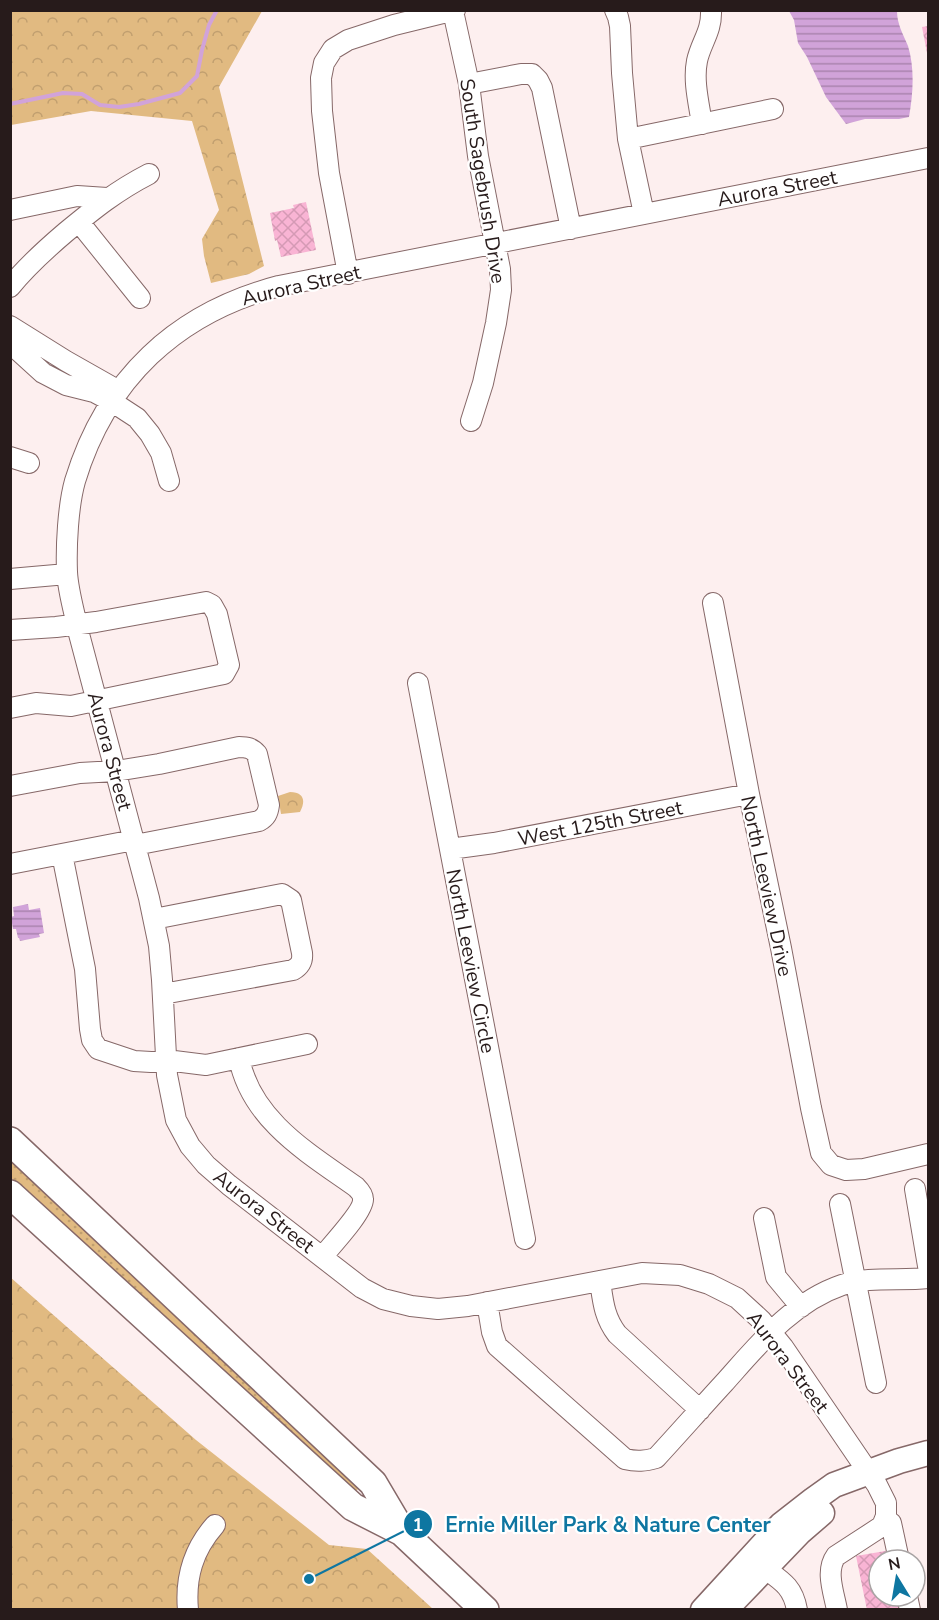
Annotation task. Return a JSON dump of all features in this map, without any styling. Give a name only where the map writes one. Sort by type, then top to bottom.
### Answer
[{"type":"highway","points":[[10,1141],[373,1483],[402,1533]]},
{"type":"highway","points":[[10,1194],[353,1507],[402,1533],[485,1610]]},
{"type":"main road","points":[[703,1610],[781,1525],[834,1485],[928,1453]]},
{"type":"main road","points":[[726,1610],[800,1532],[845,1497],[868,1472]]},
{"type":"street","points":[[615,10],[620,26],[628,139],[644,214]]},
{"type":"street","points":[[702,124],[695,74],[698,58],[712,22],[711,10]]},
{"type":"street","points":[[348,274],[329,173],[322,111],[321,70],[333,49],[348,40],[394,25],[454,11]]},
{"type":"street","name":"South Sagebrush Drive","points":[[454,11],[469,84],[478,156],[500,269],[501,290],[483,384],[471,421]]},
{"type":"street","points":[[469,84],[521,74],[532,74],[538,80],[543,88],[570,229]]},
{"type":"street","points":[[628,139],[772,109]]},
{"type":"street","name":"Aurora Street","points":[[884,1521],[886,1503],[882,1493],[783,1347],[761,1320],[736,1298],[709,1284],[680,1275],[642,1273],[438,1309],[382,1299],[322,1257],[206,1165],[190,1146],[176,1120],[166,1061],[159,945],[154,919],[77,624],[67,574],[69,519],[75,483],[98,423],[115,396],[142,363],[167,340],[215,309],[279,286],[928,158]]},
{"type":"street","points":[[12,281],[107,198],[149,174]]},
{"type":"street","points":[[10,210],[77,196],[107,198]]},
{"type":"street","points":[[79,222],[140,298]]},
{"type":"street","points":[[10,326],[66,361],[115,396],[150,434],[161,453],[169,481]]},
{"type":"street","points":[[10,343],[43,373],[66,385],[115,396]]},
{"type":"street","points":[[75,388],[92,403],[98,423]]},
{"type":"street","points":[[10,579],[67,574]]},
{"type":"street","points":[[10,630],[96,622],[202,602],[209,603],[215,609],[229,665],[224,674],[71,706],[36,703],[10,708]]},
{"type":"street","name":"North Leeview Drive","points":[[713,603],[748,794],[821,1153],[831,1165],[846,1170],[864,1169],[928,1154]]},
{"type":"street","name":"North Leeview Circle","points":[[418,683],[525,1239]]},
{"type":"street","points":[[10,786],[80,772],[116,771],[245,747],[257,754],[269,806],[266,814],[259,821],[10,864]]},
{"type":"street","name":"West 125th Street","points":[[450,849],[494,843],[748,794]]},
{"type":"street","points":[[62,854],[85,969],[92,1040],[98,1050],[134,1061],[206,1065],[307,1044]]},
{"type":"street","points":[[154,919],[282,894],[291,900],[303,960],[299,967],[293,970],[163,994]]},
{"type":"street","points":[[239,1058],[242,1075],[247,1085],[257,1102],[277,1126],[290,1139],[356,1187],[362,1194],[363,1199],[359,1211],[322,1257]]},
{"type":"street","points":[[915,1190],[928,1266]]},
{"type":"street","points":[[840,1204],[876,1383]]},
{"type":"street","points":[[764,1218],[776,1277],[801,1307]]},
{"type":"street","points":[[487,1302],[497,1346],[625,1459],[634,1462],[656,1458],[770,1332],[801,1307],[822,1294],[856,1282],[928,1278]]},
{"type":"street","points":[[600,1281],[604,1308],[609,1323],[617,1334],[700,1410]]},
{"type":"street","points":[[837,1610],[831,1575],[831,1563],[836,1556],[882,1527],[884,1521],[891,1523],[896,1548]]},
{"type":"street","points":[[188,1610],[186,1592],[192,1561],[205,1536],[214,1525]]},
{"type":"street","points":[[764,1568],[792,1591],[797,1610]]},
{"type":"green space","points":[[11,10],[262,11],[219,87],[264,266],[249,274],[211,283],[202,239],[219,210],[192,121],[91,111],[11,125]]},
{"type":"green space","points":[[290,792],[301,795],[302,808],[300,812],[281,814],[278,796]]},
{"type":"green space","points":[[11,1156],[358,1489],[356,1491],[11,1178]]},
{"type":"green space","points":[[10,1277],[196,1440],[329,1545],[367,1549],[433,1609],[11,1609]]},
{"type":"shaded area","points":[[789,11],[897,11],[899,25],[908,46],[912,64],[909,117],[865,119],[846,124],[826,97],[798,43],[794,20]]},
{"type":"shaded area","points":[[28,904],[29,910],[40,908],[44,933],[39,934],[40,937],[20,941],[16,929],[13,929],[11,917],[14,916],[13,907]]},
{"type":"building","points":[[928,26],[928,53],[927,53],[922,27]]},
{"type":"building","points":[[306,202],[316,250],[281,257],[277,240],[275,241],[270,213],[294,208],[293,205]]},
{"type":"building","points":[[867,1554],[867,1608],[902,1608],[902,1610],[867,1610],[856,1556]]},
{"type":"waterway","points":[[10,104],[63,93],[82,94],[100,105],[119,107],[180,93],[197,76],[209,25],[217,10]]},
{"type":"place","name":"Ernie Miller Park & Nature Center","points":[[309,1579]]}]
